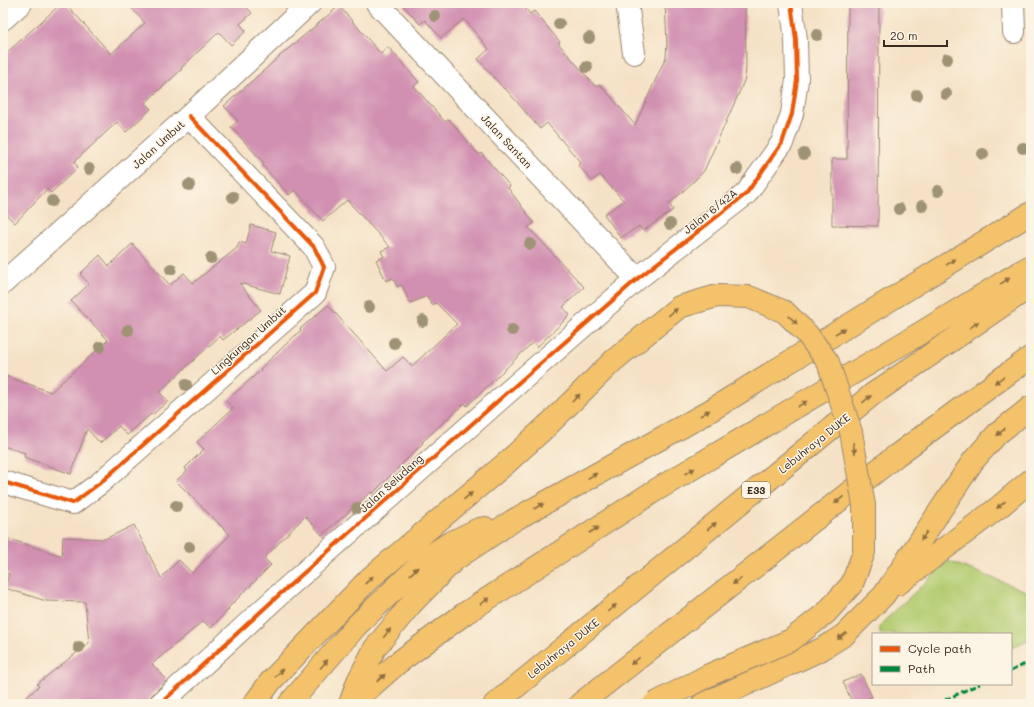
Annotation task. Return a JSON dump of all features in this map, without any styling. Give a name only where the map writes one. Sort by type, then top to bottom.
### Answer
[{"type":"highway","points":[[351,704],[358,681],[375,648],[412,603],[454,560],[514,520],[703,415],[1031,213]]},
{"type":"highway","points":[[351,704],[399,662],[464,614],[656,490],[924,332],[1031,266]]},
{"type":"highway","name":"Lebuhraya DUKE","points":[[495,704],[873,394],[1029,288]]},
{"type":"highway","points":[[254,704],[271,681],[369,579],[504,465],[548,425],[613,361],[679,307],[717,296],[749,297],[785,312],[808,334],[828,362],[851,432],[864,505],[864,552],[852,584],[826,613],[791,640],[709,675],[654,704]]},
{"type":"highway","points":[[580,704],[896,455],[1031,357]]},
{"type":"highway","points":[[884,596],[973,461],[997,434],[1031,407]]},
{"type":"highway","points":[[703,704],[822,649],[844,635],[884,596],[1031,480]]},
{"type":"highway","points":[[289,704],[357,625],[428,557],[448,544],[479,529],[514,520]]},
{"type":"street","points":[[3,19],[21,3]]},
{"type":"street","name":"Jalan Umbut","points":[[3,283],[189,116],[310,3]]},
{"type":"street","name":"Jalan Santan","points":[[377,3],[637,279]]},
{"type":"street","points":[[627,3],[634,53]]},
{"type":"street","name":"Jalan 6/42A","points":[[637,279],[746,194],[782,143],[792,114],[797,80],[796,40],[791,3]]},
{"type":"street","points":[[1013,3],[1014,32]]},
{"type":"street","name":"Lingkungan Umbut","points":[[3,482],[73,503],[100,483],[315,293],[324,267],[314,247],[189,116]]},
{"type":"street","name":"Jalan Seludang","points":[[160,704],[286,589],[637,279]]},
{"type":"green space","points":[[948,561],[1031,593],[1031,638],[1012,648],[1012,633],[880,633],[880,625]]},
{"type":"building","points":[[62,3],[65,3],[111,54],[145,23],[127,3],[243,3],[252,13],[240,24],[246,31],[231,45],[219,32],[145,103],[151,109],[126,132],[117,122],[74,162],[78,167],[51,193],[47,189],[15,223],[3,212],[3,56]]},
{"type":"building","points":[[401,3],[521,3],[530,14],[534,11],[560,42],[558,43],[596,87],[600,84],[635,125],[666,57],[667,43],[665,3],[745,3],[745,78],[704,171],[669,204],[673,210],[643,231],[639,226],[621,238],[604,214],[624,201],[600,175],[592,181],[578,165],[581,163],[547,123],[540,129],[505,88],[504,89],[478,59],[489,49],[464,19],[441,38],[425,20],[420,24]]},
{"type":"building","points":[[848,3],[879,3],[878,226],[832,225],[832,159],[847,159]]},
{"type":"building","points":[[339,6],[381,54],[388,47],[419,82],[414,86],[445,122],[449,119],[479,155],[481,153],[510,186],[508,188],[534,223],[528,227],[584,287],[563,307],[570,315],[537,347],[533,342],[467,406],[465,403],[422,442],[423,443],[372,494],[371,492],[322,535],[305,516],[264,558],[271,565],[228,608],[229,609],[211,628],[203,621],[152,664],[167,680],[145,704],[19,704],[39,686],[37,684],[89,643],[85,602],[46,601],[5,588],[9,574],[3,573],[3,537],[62,556],[63,537],[105,539],[134,525],[161,578],[179,560],[192,573],[230,535],[176,481],[187,471],[185,468],[204,449],[197,442],[233,408],[226,401],[261,370],[260,369],[301,330],[300,329],[328,305],[387,371],[403,357],[412,366],[457,324],[436,303],[432,305],[427,296],[410,303],[402,285],[397,287],[393,278],[386,281],[376,260],[384,257],[381,251],[390,247],[347,200],[323,221],[295,190],[289,195],[262,165],[264,163],[231,127],[238,121],[224,106]]},
{"type":"building","points":[[251,225],[276,232],[271,251],[290,256],[280,294],[239,283],[261,310],[223,340],[220,336],[159,392],[168,401],[127,435],[119,426],[100,443],[87,429],[71,474],[24,457],[25,453],[3,446],[3,375],[51,392],[108,340],[71,301],[89,284],[80,274],[100,255],[109,266],[132,244],[170,285],[184,273],[193,283],[237,248],[239,242],[246,244]]},
{"type":"building","points":[[861,674],[872,697],[857,704],[853,704],[843,682]]},
{"type":"marked path","points":[[1012,670],[1031,661]]},
{"type":"marked path","points":[[937,704],[978,685]]},
{"type":"cycle path","points":[[160,704],[280,594],[637,279],[746,194],[782,143],[792,114],[797,80],[796,40],[791,3]]},
{"type":"cycle path","points":[[3,482],[73,503],[100,483],[315,293],[324,267],[314,247],[189,116]]}]
